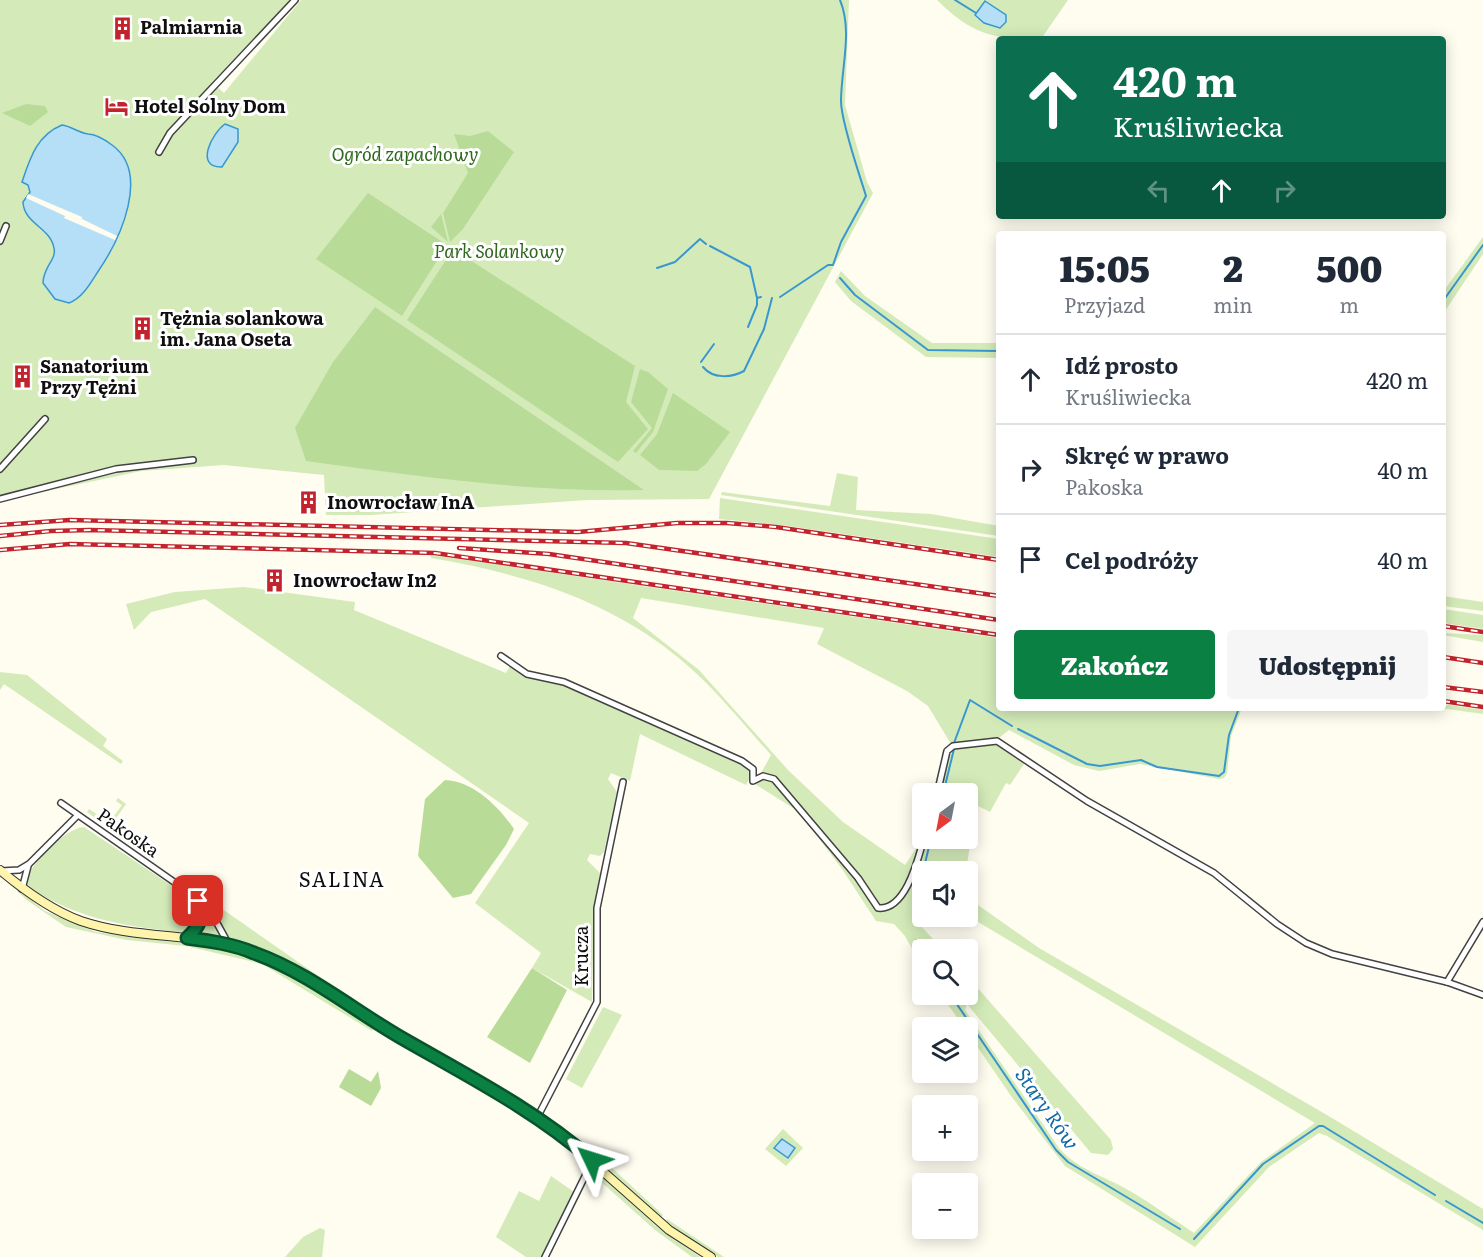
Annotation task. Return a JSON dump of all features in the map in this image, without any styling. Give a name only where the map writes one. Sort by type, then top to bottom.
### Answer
[{"type":"main road","points":[[0,870],[43,903],[84,922],[110,928],[229,945],[253,952],[295,972],[375,1023],[537,1118],[592,1160],[669,1230],[711,1257]]},
{"type":"street","points":[[159,152],[170,133],[295,0]]},
{"type":"street","points":[[0,241],[6,226]]},
{"type":"street","points":[[0,469],[45,419]]},
{"type":"street","points":[[0,499],[116,469],[193,460]]},
{"type":"street","points":[[501,656],[527,674],[564,682],[742,761],[753,769],[753,781],[763,776],[774,779],[858,878],[878,908],[886,909],[892,906],[903,892],[913,875],[921,849]]},
{"type":"street","points":[[940,783],[947,751],[953,746],[997,741],[1078,796],[1214,873],[1277,924],[1306,943],[1332,954],[1447,982],[1483,995]]},
{"type":"street","name":"Krucza","points":[[537,1118],[597,1002],[597,909],[623,782]]},
{"type":"street","name":"Pakoska","points":[[61,803],[207,905],[229,945]]},
{"type":"street","name":"Pakoska","points":[[22,889],[29,864],[77,816]]},
{"type":"street","points":[[0,870],[19,870],[29,864]]},
{"type":"street","points":[[187,938],[201,919],[200,905],[192,895]]},
{"type":"street","points":[[1447,982],[1483,922]]},
{"type":"street","points":[[545,1257],[592,1160]]},
{"type":"green space","name":"Park Solankowy","points":[[0,0],[291,0],[212,82],[224,93],[301,0],[849,0],[845,105],[867,182],[873,193],[709,499],[587,500],[371,515],[326,515],[324,475],[224,465],[141,471],[0,501]]},
{"type":"green space","points":[[937,0],[1068,0],[1043,36],[996,36],[984,33],[950,12]]},
{"type":"green space","points":[[26,104],[45,106],[48,112],[30,126],[2,113]]},
{"type":"green space","points":[[488,131],[514,152],[463,229],[450,242],[443,213],[468,173],[454,134],[470,136]]},
{"type":"green space","points":[[368,193],[447,245],[402,316],[316,259]]},
{"type":"green space","points":[[441,214],[448,242],[431,227]]},
{"type":"green space","points":[[1483,237],[1483,254],[1446,310],[1446,288]]},
{"type":"green space","points":[[453,249],[635,366],[626,402],[648,429],[618,462],[407,320]]},
{"type":"green space","points":[[841,271],[865,296],[932,343],[996,343],[996,358],[926,357],[851,301],[835,282]]},
{"type":"green space","points":[[375,307],[644,490],[516,486],[432,478],[306,461],[295,428],[333,362]]},
{"type":"green space","points":[[640,369],[648,372],[668,389],[653,432],[636,453],[633,451],[652,428],[631,402]]},
{"type":"green space","points":[[673,393],[730,432],[706,464],[697,471],[659,470],[640,455],[657,434]]},
{"type":"green space","points":[[837,473],[858,477],[856,510],[931,514],[996,525],[996,536],[721,495],[722,492],[830,506]]},
{"type":"green space","points":[[720,498],[996,539],[996,557],[781,525],[719,519]]},
{"type":"green space","points":[[431,555],[996,638],[996,711],[1241,711],[1231,736],[1227,773],[1224,778],[1219,779],[1140,764],[1099,771],[1074,765],[1009,730],[999,738],[951,744],[928,706],[907,691],[817,644],[824,628],[641,598],[633,618],[699,670],[788,770],[843,822],[905,865],[916,849],[918,849],[915,861],[912,861],[912,927],[922,927],[933,939],[912,939],[912,949],[905,936],[894,924],[876,921],[842,869],[798,811],[755,784],[771,755],[720,697],[687,665],[659,643],[599,607],[534,582],[431,558]]},
{"type":"green space","points":[[244,587],[355,602],[354,610],[506,673],[510,666],[526,675],[559,683],[747,767],[752,774],[746,785],[640,734],[630,781],[611,773],[608,779],[617,792],[604,852],[600,856],[590,854],[587,860],[600,873],[594,908],[592,1002],[532,968],[541,953],[475,903],[529,823],[205,599],[151,612],[134,630],[126,604],[175,592]]},
{"type":"green space","points":[[1446,596],[1483,602],[1483,611],[1446,606]]},
{"type":"green space","points":[[1446,609],[1483,615],[1483,629],[1446,623]]},
{"type":"green space","points":[[1446,633],[1483,635],[1483,642],[1446,636]]},
{"type":"green space","points":[[0,672],[27,675],[107,739],[103,746],[123,761],[121,764],[4,684],[0,690]]},
{"type":"green space","points":[[1446,704],[1483,710],[1483,714],[1446,709]]},
{"type":"green space","points":[[995,743],[1024,764],[1010,785],[1006,783],[990,812],[978,806],[978,783],[942,783],[950,752],[955,748]]},
{"type":"green space","points":[[445,780],[465,785],[484,796],[514,829],[506,845],[471,894],[453,898],[418,856],[425,799]]},
{"type":"green space","points":[[118,798],[126,804],[109,828],[87,812],[89,809],[109,823],[122,805],[116,801]]},
{"type":"green space","points":[[84,827],[193,900],[198,916],[190,930],[167,931],[104,920],[59,904],[30,888],[26,882],[41,857],[58,840]]},
{"type":"green space","points":[[923,849],[969,849],[968,861],[919,861]]},
{"type":"green space","points":[[0,875],[45,911],[96,932],[213,947],[263,961],[286,972],[392,1040],[373,1029],[372,1031],[262,964],[186,946],[127,940],[66,927],[28,901]]},
{"type":"green space","points":[[195,890],[337,989],[335,992],[283,960],[230,937],[222,929],[209,904]]},
{"type":"green space","points":[[978,905],[1039,948],[1327,1115],[1483,1209],[1483,1230],[1319,1133],[1269,1167],[1195,1247],[1065,1166],[1011,1096],[978,1048],[978,1029],[1059,1148],[1067,1156],[1095,1174],[1150,1203],[1194,1233],[1261,1162],[1315,1123],[978,922]]},
{"type":"green space","points":[[204,911],[207,911],[221,937],[197,933],[202,925]]},
{"type":"green space","points":[[532,968],[567,990],[530,1063],[487,1037]]},
{"type":"green space","points":[[978,988],[1111,1140],[1113,1149],[1108,1155],[1091,1153],[968,1005],[978,1005]]},
{"type":"green space","points":[[341,991],[406,1034],[405,1036],[340,994]]},
{"type":"green space","points":[[948,1005],[967,1005],[965,1010],[970,1017],[957,1017]]},
{"type":"green space","points":[[603,1007],[622,1015],[582,1088],[566,1079]]},
{"type":"green space","points":[[349,1069],[371,1082],[378,1071],[381,1088],[371,1106],[339,1087]]},
{"type":"green space","points":[[783,1129],[803,1148],[786,1166],[765,1149]]},
{"type":"green space","points":[[599,1156],[663,1215],[661,1218],[597,1159]]},
{"type":"green space","points":[[593,1168],[656,1226],[700,1257],[692,1257],[655,1230],[590,1172]]},
{"type":"green space","points":[[551,1176],[574,1192],[543,1257],[526,1257],[496,1237],[519,1191],[539,1201]]},
{"type":"green space","points":[[667,1219],[724,1257],[718,1257],[666,1222]]},
{"type":"green space","points":[[320,1228],[325,1230],[322,1257],[285,1257],[303,1237]]},
{"type":"water","points":[[985,1],[1006,15],[1006,22],[1000,28],[984,23],[975,15]]},
{"type":"water","points":[[225,124],[238,129],[238,142],[222,167],[214,166],[209,162],[208,149],[215,135]]},
{"type":"water","points":[[62,125],[97,136],[112,145],[124,157],[131,189],[123,224],[107,257],[86,289],[69,303],[55,299],[43,283],[45,272],[54,256],[54,248],[48,235],[32,221],[24,209],[23,202],[30,192],[28,185],[22,182],[40,141],[53,129]]},
{"type":"water","points":[[782,1139],[795,1148],[788,1158],[774,1148]]},
{"type":"pier","points":[[28,194],[82,217],[117,236],[115,240],[64,218],[65,216],[26,198]]},
{"type":"waterway","points":[[780,297],[828,265],[833,265],[841,242],[866,196],[842,110],[841,89],[846,24],[840,0]]},
{"type":"waterway","points":[[955,0],[976,13]]},
{"type":"waterway","points":[[657,268],[675,262],[700,239],[706,244]]},
{"type":"waterway","name":"Stary Rów","points":[[1446,297],[1483,245]]},
{"type":"waterway","points":[[710,246],[750,267],[757,298],[761,297]]},
{"type":"waterway","points":[[840,278],[855,295],[928,350],[996,351]]},
{"type":"waterway","points":[[703,367],[712,374],[722,376],[744,371],[764,329],[772,298]]},
{"type":"waterway","points":[[748,327],[757,305],[757,299]]},
{"type":"waterway","points":[[701,362],[714,344]]},
{"type":"waterway","name":"Stary Rów","points":[[954,743],[970,700],[1012,726]]},
{"type":"waterway","name":"Stary Rów","points":[[1018,729],[1087,764],[1100,766],[1141,760],[1157,767],[1219,776],[1224,772],[1229,735],[1238,711]]},
{"type":"waterway","name":"Stary Rów","points":[[946,783],[954,749]]},
{"type":"waterway","name":"Stary Rów","points":[[926,861],[928,849]]},
{"type":"waterway","name":"Stary Rów","points":[[957,1005],[1056,1150],[1068,1162],[1180,1229]]},
{"type":"waterway","name":"Stary Rów","points":[[1194,1239],[1263,1164],[1319,1126],[1323,1126],[1435,1195]]},
{"type":"waterway","name":"Stary Rów","points":[[1446,1201],[1483,1223]]},
{"type":"railway","points":[[0,525],[70,520],[578,532],[677,523],[727,523],[776,527],[996,560]]},
{"type":"railway","points":[[0,536],[90,530],[626,543],[996,596]]},
{"type":"railway","points":[[0,550],[70,544],[435,553],[996,635]]},
{"type":"railway","points":[[459,548],[549,554],[996,620]]},
{"type":"railway","points":[[1446,626],[1483,632]]},
{"type":"railway","points":[[1446,657],[1483,663]]},
{"type":"railway","points":[[1446,687],[1483,692]]},
{"type":"railway","points":[[1446,701],[1483,707]]},
{"type":"place","name":"Palmiarnia","points":[[122,28]]},
{"type":"place","name":"Hotel Solny Dom","points":[[116,107]]},
{"type":"place","name":"Tężnia solankowa im. Jana Oseta","points":[[142,329]]},
{"type":"place","name":"Sanatorium Przy Tężni","points":[[22,377]]},
{"type":"place","name":"Inowrocław InA","points":[[309,503]]},
{"type":"place","name":"Inowrocław In2","points":[[275,581]]},
{"type":"district","name":"SALINA","points":[[342,880]]},
{"type":"route","points":[[198,901],[201,914],[200,924],[187,938],[229,945],[253,952],[295,972],[375,1023],[555,1129],[592,1160]]},
{"type":"park label","name":"Ogród zapachowy","points":[[405,155]]}]
